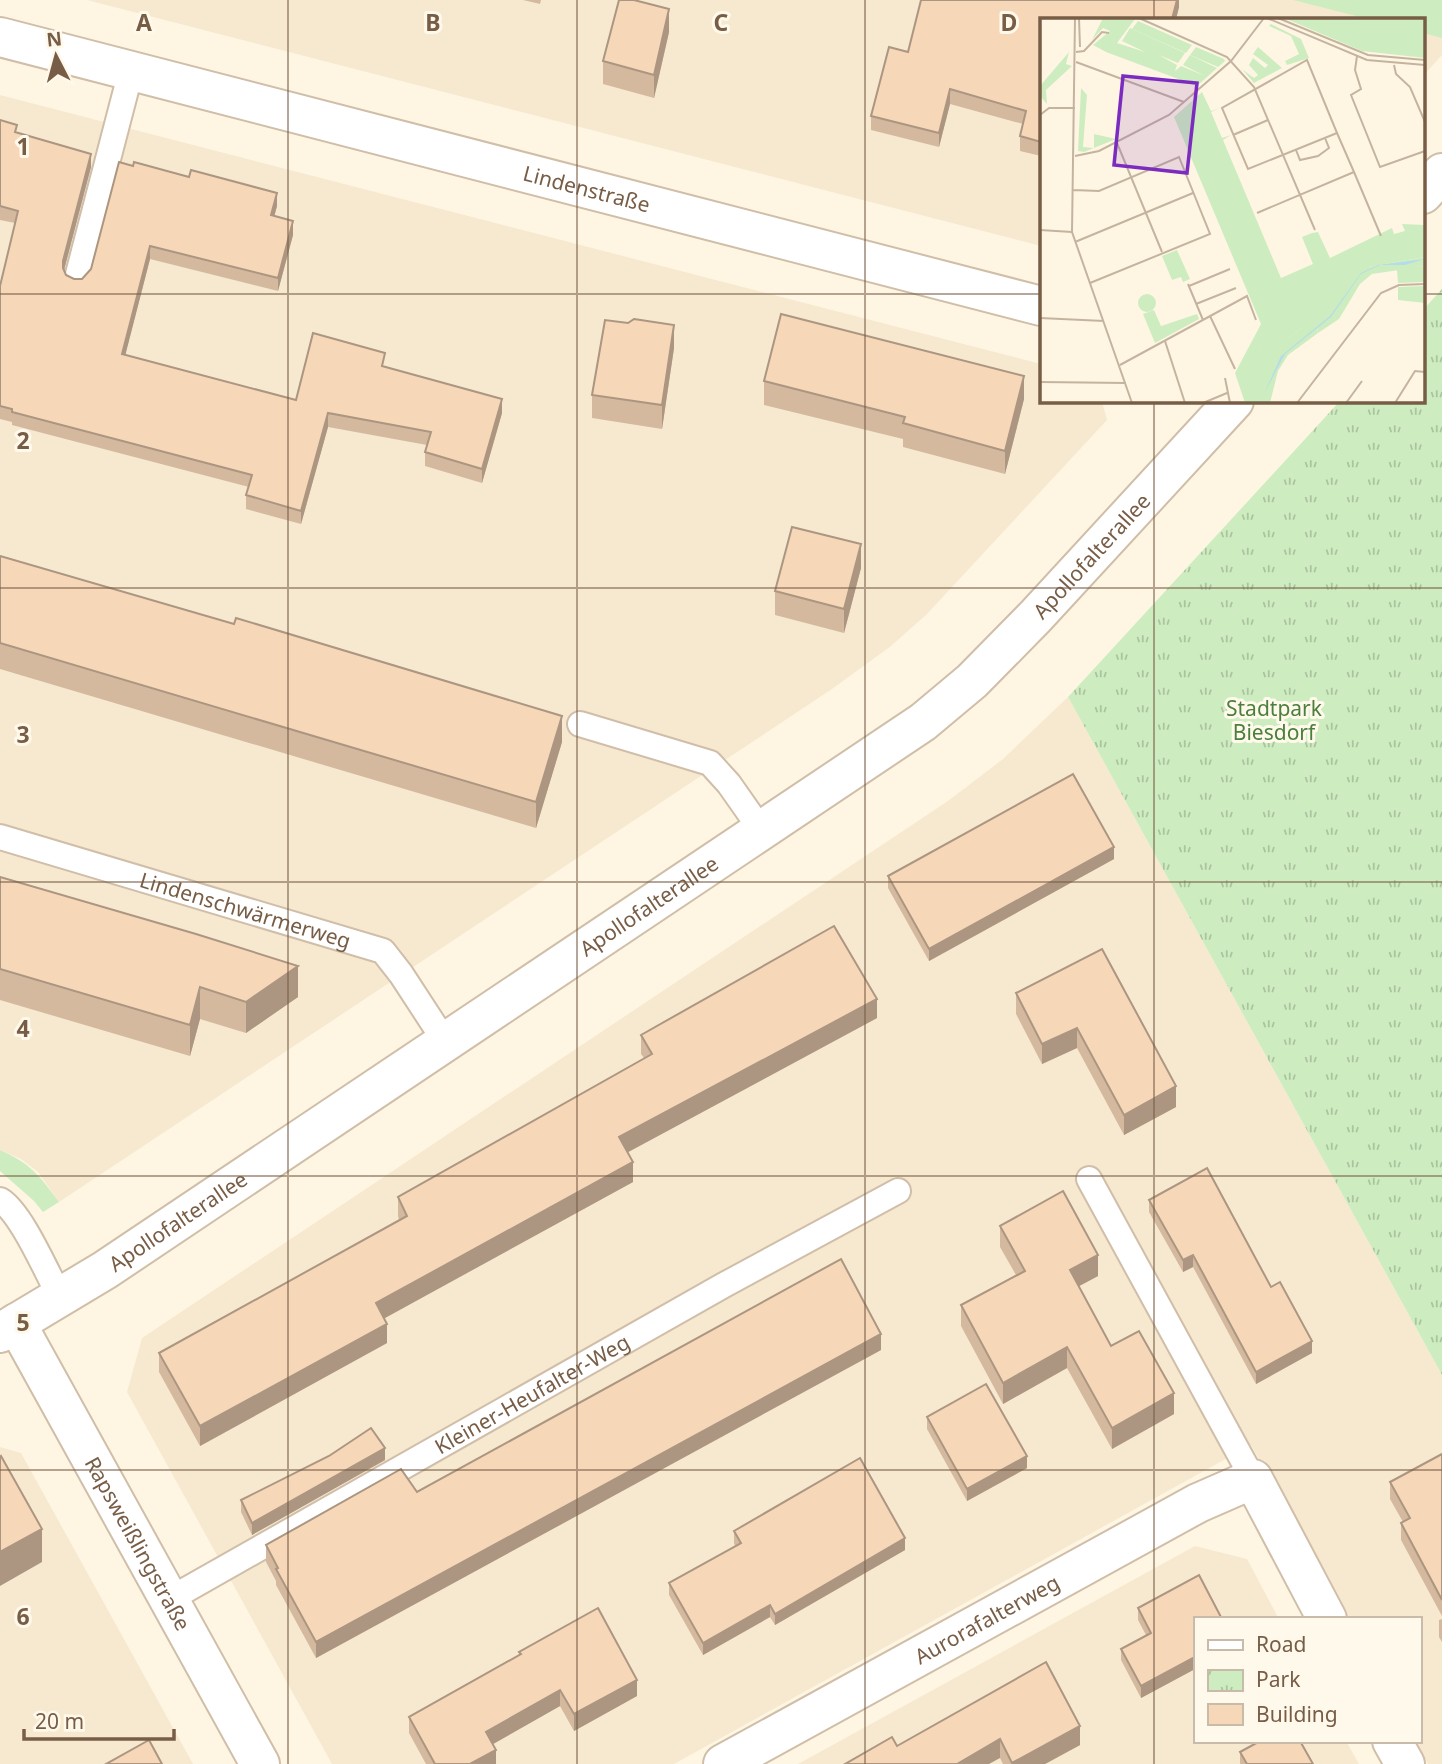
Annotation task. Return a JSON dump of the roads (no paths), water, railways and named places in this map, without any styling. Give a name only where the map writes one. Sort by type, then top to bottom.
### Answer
[{"type":"street","name":"Lindenstraße","points":[[0,37],[1040,306]]},
{"type":"street","points":[[1424,193],[1442,173]]},
{"type":"street","name":"Apollofalterallee","points":[[8,1328],[105,1270],[923,722],[972,681],[1035,617],[1233,402]]},
{"type":"street","name":"Rapsweißlingstraße","points":[[8,1328],[170,1599],[260,1764]]},
{"type":"street","points":[[1253,1479],[1326,1617]]},
{"type":"street","name":"Aurorafalterweg","points":[[723,1764],[1198,1503],[1253,1479]]},
{"type":"street","points":[[1393,1743],[1405,1764]]},
{"type":"lane","points":[[77,278],[131,71]]},
{"type":"lane","points":[[580,724],[710,763],[729,784],[762,831]]},
{"type":"lane","name":"Lindenschwärmerweg","points":[[0,837],[383,951],[446,1043]]},
{"type":"lane","points":[[1089,1179],[1253,1479]]},
{"type":"lane","name":"Kleiner-Heufalter-Weg","points":[[170,1599],[724,1285],[898,1191]]},
{"type":"lane","points":[[0,1200],[7,1204],[27,1234],[60,1297]]},
{"type":"park label","name":"Stadtpark Biesdorf","points":[[1274,720]]}]
